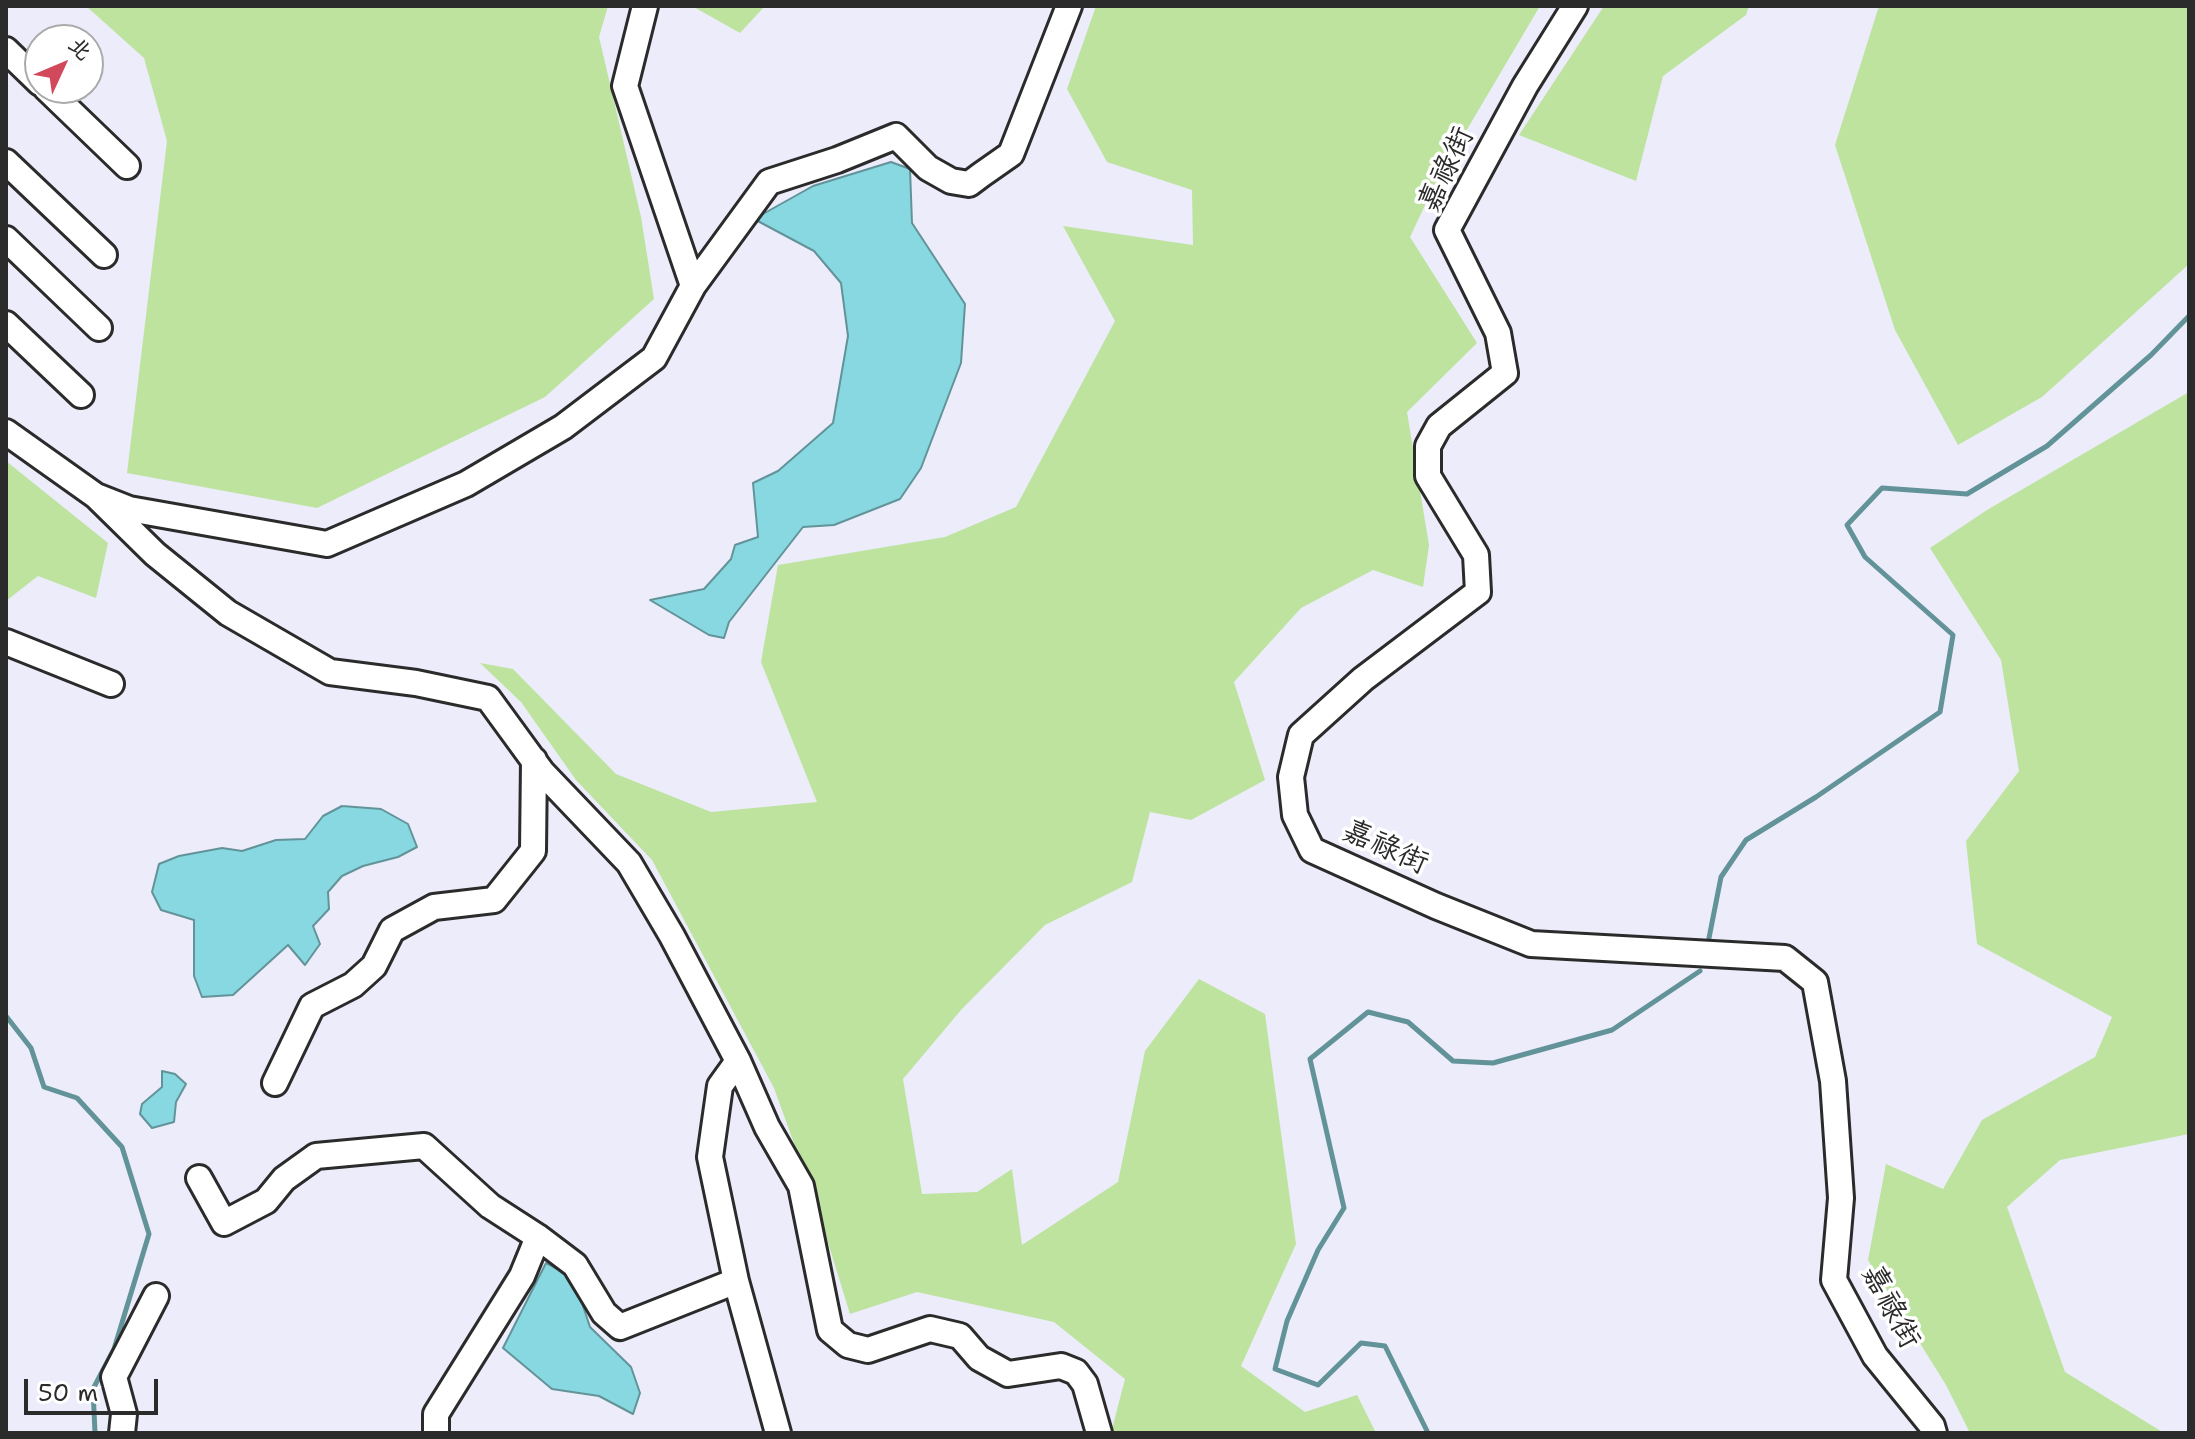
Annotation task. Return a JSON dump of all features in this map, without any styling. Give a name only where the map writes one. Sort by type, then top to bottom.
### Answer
[{"type":"street","points":[[645,6],[625,86],[693,286]]},
{"type":"street","points":[[96,496],[129,509],[327,544],[466,484],[563,427],[654,358],[693,286],[769,182],[837,160],[896,136],[928,168],[951,181],[969,184],[1011,154],[1069,6]]},
{"type":"street","name":"嘉祿街","points":[[1575,6],[1525,86],[1447,230],[1498,333],[1505,373],[1439,426],[1428,446],[1428,476],[1476,555],[1478,592],[1363,679],[1301,735],[1291,777],[1295,815],[1312,850],[1436,906],[1531,944],[1785,958],[1815,982],[1833,1081],[1841,1198],[1834,1280],[1875,1356],[1932,1426],[1934,1433]]},
{"type":"street","points":[[6,50],[24,67]]},
{"type":"street","points":[[63,104],[127,166]]},
{"type":"street","points":[[6,162],[104,255]]},
{"type":"street","points":[[6,239],[99,328]]},
{"type":"street","points":[[6,324],[81,395]]},
{"type":"street","points":[[6,432],[96,496],[155,554],[228,613],[330,672],[416,683],[488,698],[534,760],[629,863],[672,936],[738,1061],[767,1127],[801,1186],[830,1330],[848,1345],[868,1350],[930,1329],[960,1336],[979,1358],[1008,1374],[1061,1366],[1076,1372],[1085,1384],[1099,1433]]},
{"type":"street","points":[[6,642],[111,684]]},
{"type":"street","points":[[275,1083],[312,1006],[353,985],[374,966],[392,930],[434,907],[494,900],[533,851],[534,760]]},
{"type":"street","points":[[738,1061],[720,1086],[710,1157],[736,1281],[778,1433]]},
{"type":"street","points":[[199,1178],[224,1223],[266,1201],[284,1179],[316,1156],[424,1146],[490,1206],[575,1265],[604,1313],[620,1327],[736,1281]]},
{"type":"street","points":[[436,1433],[436,1414],[522,1276],[538,1237]]},
{"type":"street","points":[[122,1433],[124,1414],[114,1377],[156,1296]]},
{"type":"green space","points":[[86,6],[608,6],[599,37],[641,217],[654,299],[545,397],[317,508],[127,473],[167,141],[144,58]]},
{"type":"green space","points":[[692,6],[765,6],[740,33]]},
{"type":"green space","points":[[1096,6],[1540,6],[1436,182],[1410,237],[1477,343],[1407,412],[1429,545],[1423,587],[1373,570],[1301,608],[1234,682],[1265,780],[1191,820],[1150,812],[1132,882],[1045,925],[961,1010],[903,1079],[922,1194],[977,1192],[1012,1169],[1022,1245],[1118,1182],[1145,1051],[1199,979],[1265,1014],[1296,1244],[1241,1366],[1305,1412],[1357,1395],[1376,1433],[1111,1433],[1125,1379],[1054,1322],[917,1292],[850,1314],[817,1207],[774,1088],[652,860],[576,780],[521,702],[480,663],[513,669],[616,774],[711,812],[817,802],[761,662],[778,565],[945,537],[1016,507],[1115,321],[1063,226],[1193,245],[1192,190],[1107,162],[1067,89]]},
{"type":"green space","points":[[1604,6],[1749,6],[1746,15],[1663,76],[1636,181],[1519,135]]},
{"type":"green space","points":[[1879,6],[2189,6],[2189,264],[2042,397],[1958,445],[1895,330],[1835,145]]},
{"type":"green space","points":[[2189,392],[2189,1134],[2060,1160],[2007,1207],[2065,1372],[2164,1433],[1970,1433],[1946,1385],[1868,1260],[1886,1164],[1943,1189],[1982,1120],[2095,1057],[2112,1017],[1977,944],[1966,841],[2019,771],[2001,660],[1930,548],[1987,510]]},
{"type":"green space","points":[[6,461],[108,543],[96,598],[38,576],[6,601]]},
{"type":"water","points":[[891,162],[910,169],[912,223],[965,304],[961,363],[921,468],[900,499],[834,525],[803,527],[729,622],[724,638],[709,635],[650,600],[704,589],[731,559],[735,545],[758,537],[753,483],[778,471],[833,423],[848,336],[841,283],[814,251],[754,219],[813,186]]},
{"type":"water","points":[[342,806],[381,809],[408,824],[417,847],[398,857],[363,866],[342,876],[328,892],[329,909],[313,926],[320,944],[305,965],[288,945],[233,995],[202,997],[194,976],[194,920],[161,910],[152,892],[159,864],[179,856],[222,848],[242,851],[276,840],[305,839],[323,816]]},
{"type":"water","points":[[162,1071],[175,1074],[186,1084],[176,1102],[174,1122],[152,1128],[140,1114],[142,1104],[162,1087]]},
{"type":"water","points":[[546,1263],[574,1279],[590,1327],[631,1367],[640,1393],[633,1414],[599,1396],[552,1389],[503,1348]]},
{"type":"waterway","points":[[1709,938],[1721,877],[1746,840],[1816,797],[1940,712],[1953,635],[1865,557],[1847,525],[1882,488],[1967,494],[2047,446],[2151,355],[2189,316]]},
{"type":"waterway","points":[[1428,1433],[1385,1346],[1361,1343],[1318,1385],[1275,1369],[1287,1321],[1318,1250],[1344,1208],[1310,1059],[1368,1012],[1408,1022],[1453,1061],[1493,1063],[1612,1030],[1700,971]]},
{"type":"waterway","points":[[6,1016],[31,1048],[44,1087],[77,1098],[122,1147],[149,1234],[114,1349],[93,1389],[95,1433]]}]
